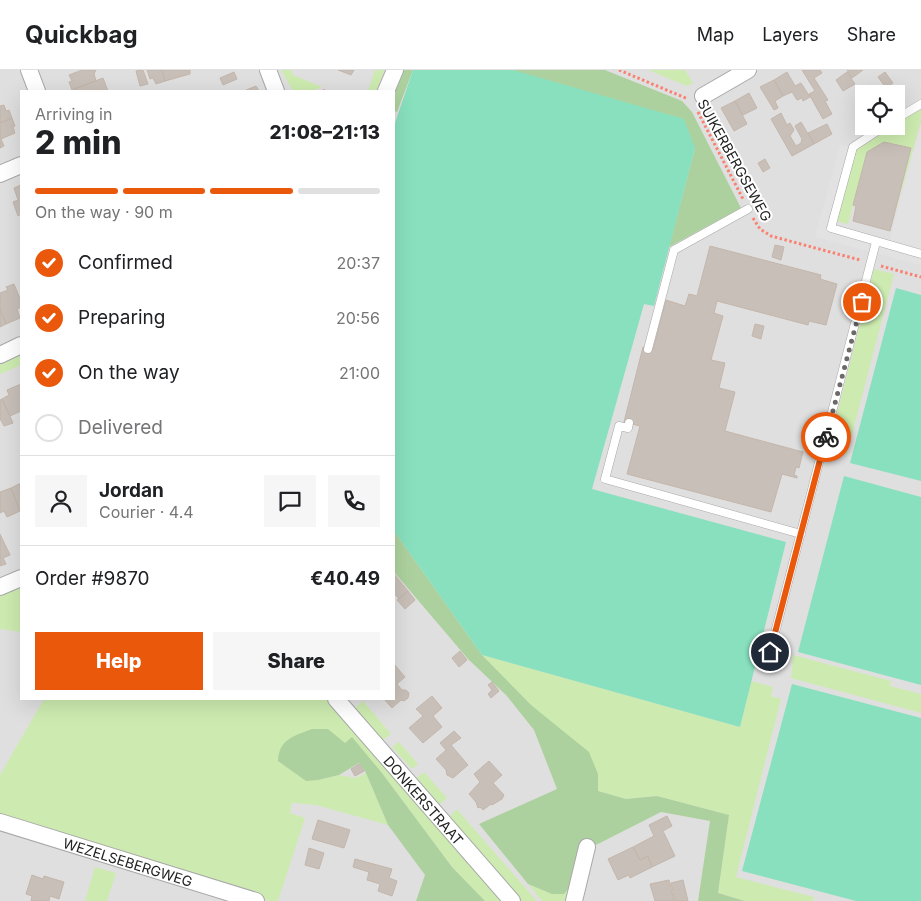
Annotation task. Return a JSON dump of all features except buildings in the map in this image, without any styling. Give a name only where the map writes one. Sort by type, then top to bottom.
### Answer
[{"type":"street","points":[[29,70],[37,90]]},
{"type":"street","points":[[268,70],[276,90]]},
{"type":"street","points":[[386,90],[395,70]]},
{"type":"street","points":[[698,103],[748,70]]},
{"type":"street","points":[[0,174],[20,165]]},
{"type":"street","points":[[0,354],[20,346]]},
{"type":"street","points":[[0,587],[20,578]]},
{"type":"street","name":"DONKERSTRAAT","points":[[337,700],[512,901]]},
{"type":"street","name":"WEZELSEBERGWEG","points":[[0,822],[256,901]]},
{"type":"street","points":[[574,901],[587,847]]},
{"type":"lane","points":[[905,114],[921,104]]},
{"type":"lane","points":[[871,135],[853,147],[830,228],[921,254]]},
{"type":"lane","points":[[648,349],[674,250],[748,209]]},
{"type":"lane","points":[[770,652],[872,264],[876,242]]},
{"type":"lane","points":[[629,423],[628,428],[619,426],[605,479],[801,534]]},
{"type":"path","name":"SUIKERBERGSEWEG","points":[[619,70],[698,103],[748,209],[758,227],[766,234],[921,277]]},
{"type":"shaded area","points":[[0,70],[921,70],[921,901],[0,901]]},
{"type":"shaded area","points":[[921,122],[921,265],[815,237],[840,144],[856,147],[835,226],[889,242]]},
{"type":"green space","points":[[281,70],[291,70],[293,75],[322,87],[315,90],[292,90]]},
{"type":"green space","points":[[375,70],[384,70],[377,90],[368,90]]},
{"type":"green space","points":[[400,70],[413,70],[397,112],[395,111],[394,90]]},
{"type":"green space","points":[[413,70],[513,70],[684,119],[695,148],[654,306],[644,304],[592,489],[786,542],[740,727],[482,655],[395,532],[395,123]]},
{"type":"green space","points":[[513,70],[605,70],[682,101],[692,112],[741,208],[669,247],[695,148]]},
{"type":"green space","points":[[648,70],[685,70],[693,83],[687,86]]},
{"type":"green space","points":[[921,106],[921,122],[888,238],[910,148],[884,142],[867,152],[848,224],[836,221],[856,147],[874,135],[905,135],[905,116]]},
{"type":"green space","points":[[874,269],[894,274],[847,454],[828,449]]},
{"type":"green space","points":[[896,288],[921,295],[921,481],[850,463]]},
{"type":"green space","points":[[20,352],[20,365],[0,374],[0,361]]},
{"type":"green space","points":[[844,476],[921,497],[921,685],[798,652]]},
{"type":"green space","points":[[395,532],[482,655],[531,705],[589,752],[598,774],[598,791],[626,799],[657,796],[729,815],[718,893],[745,901],[698,901],[710,821],[661,812],[592,847],[575,880],[564,894],[552,894],[528,884],[479,824],[557,789],[534,730],[506,695],[468,659],[395,573]]},
{"type":"green space","points":[[20,585],[20,632],[0,629],[0,595]]},
{"type":"green space","points":[[482,655],[740,727],[751,681],[773,687],[771,696],[781,699],[736,877],[814,897],[813,901],[745,901],[718,893],[729,815],[657,796],[626,799],[597,791],[598,774]]},
{"type":"green space","points":[[793,655],[891,681],[890,686],[921,694],[921,713],[791,678]]},
{"type":"green space","points":[[792,684],[921,718],[921,901],[856,901],[742,871]]},
{"type":"green space","points":[[43,700],[328,700],[502,901],[485,901],[452,867],[382,773],[352,738],[345,743],[318,780],[339,775],[356,778],[366,773],[388,825],[316,805],[292,803],[290,813],[305,818],[278,901],[270,901],[0,818],[0,775]]},
{"type":"green space","points":[[363,701],[391,734],[383,740],[355,708]]},
{"type":"green space","points":[[312,729],[328,729],[345,743],[352,737],[382,773],[452,867],[485,901],[416,901],[425,875],[388,825],[366,773],[359,763],[339,775],[306,781],[278,761],[284,743],[294,736]]},
{"type":"green space","points":[[399,742],[418,764],[412,769],[392,747]]},
{"type":"green space","points":[[424,772],[447,798],[438,806],[415,779]]},
{"type":"green space","points":[[457,809],[537,901],[521,901],[448,818]]},
{"type":"green space","points":[[95,867],[116,873],[107,901],[85,901]]},
{"type":"green space","points":[[575,880],[569,901],[542,901],[528,884],[552,894]]},
{"type":"way so far","points":[[826,437],[862,302]]},
{"type":"route","points":[[770,652],[826,437]]}]
